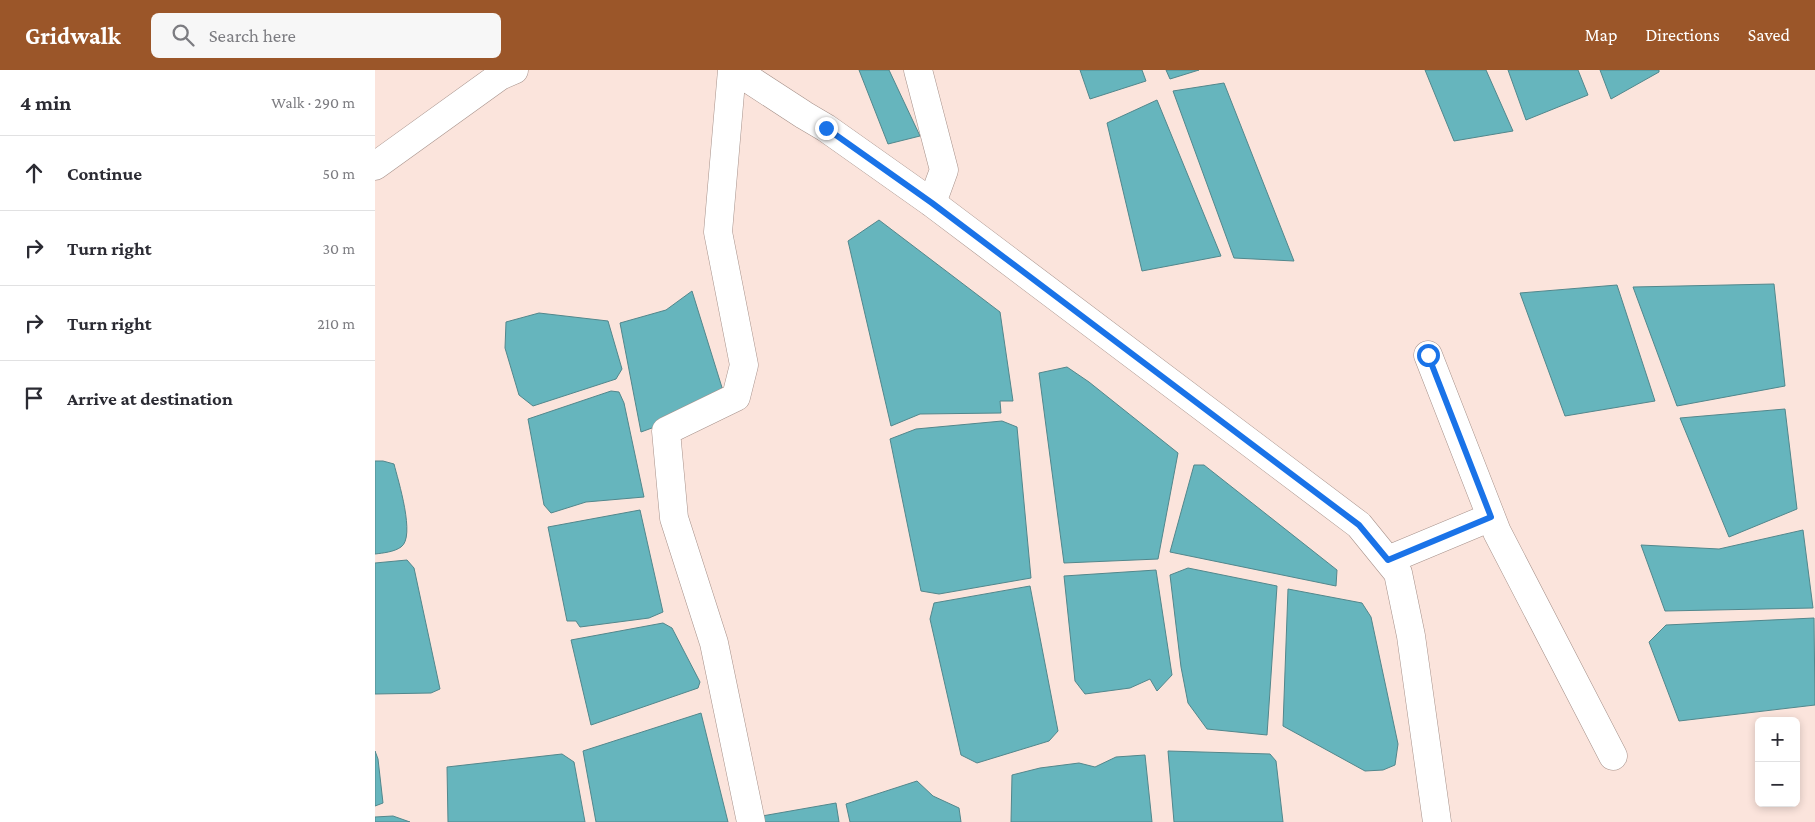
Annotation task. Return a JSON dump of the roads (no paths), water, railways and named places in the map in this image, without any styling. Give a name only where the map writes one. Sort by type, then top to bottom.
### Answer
[{"type":"street","points":[[751,822],[714,644],[674,518],[666,431],[736,397],[745,365],[718,232],[733,70],[826,128],[932,203],[1359,525],[1397,573],[1411,636],[1437,822]]},
{"type":"street","points":[[918,70],[944,170],[932,203]]},
{"type":"street","points":[[375,166],[504,72]]},
{"type":"street","points":[[1428,355],[1497,532],[1613,756]]},
{"type":"street","points":[[1388,560],[1491,517]]},
{"type":"water","points":[[859,70],[889,70],[920,136],[888,144]]},
{"type":"water","points":[[1080,70],[1142,70],[1146,81],[1090,99]]},
{"type":"water","points":[[1166,70],[1199,70],[1170,79]]},
{"type":"water","points":[[1425,70],[1486,70],[1513,131],[1454,141]]},
{"type":"water","points":[[1508,70],[1578,70],[1588,95],[1526,120]]},
{"type":"water","points":[[1600,70],[1659,70],[1659,72],[1611,99]]},
{"type":"water","points":[[1224,83],[1294,261],[1234,258],[1173,91]]},
{"type":"water","points":[[1157,100],[1221,256],[1142,271],[1107,123]]},
{"type":"water","points":[[879,220],[1000,312],[1013,401],[1000,401],[1001,413],[920,414],[891,426],[848,241]]},
{"type":"water","points":[[1774,284],[1785,386],[1677,406],[1633,287]]},
{"type":"water","points":[[1617,285],[1655,401],[1565,416],[1520,293]]},
{"type":"water","points":[[692,291],[724,394],[693,413],[641,432],[620,323],[666,310]]},
{"type":"water","points":[[539,313],[608,321],[622,369],[616,379],[533,406],[519,395],[505,348],[506,322]]},
{"type":"water","points":[[1067,367],[1089,382],[1178,453],[1158,559],[1064,563],[1039,373]]},
{"type":"water","points":[[611,391],[619,392],[624,403],[644,497],[586,502],[551,513],[544,505],[528,419]]},
{"type":"water","points":[[1785,409],[1797,509],[1729,537],[1680,418]]},
{"type":"water","points":[[1002,421],[1017,427],[1031,578],[939,594],[921,591],[890,439],[916,429]]},
{"type":"water","points":[[375,461],[394,464],[405,508],[407,532],[401,547],[392,551],[375,554]]},
{"type":"water","points":[[1194,465],[1204,465],[1337,570],[1336,586],[1170,552]]},
{"type":"water","points":[[640,510],[663,612],[649,618],[580,627],[576,621],[567,621],[548,527]]},
{"type":"water","points":[[1803,530],[1813,608],[1665,611],[1641,545],[1719,549]]},
{"type":"water","points":[[407,560],[414,568],[440,689],[431,693],[375,694],[375,563]]},
{"type":"water","points":[[1188,568],[1277,586],[1267,735],[1207,729],[1188,703],[1181,667],[1170,575]]},
{"type":"water","points":[[1156,570],[1172,675],[1157,691],[1150,679],[1130,688],[1085,694],[1075,681],[1064,576]]},
{"type":"water","points":[[1030,586],[1058,731],[1049,741],[977,763],[961,755],[930,619],[934,603]]},
{"type":"water","points":[[1288,589],[1362,603],[1371,617],[1398,744],[1395,765],[1383,770],[1365,771],[1283,726]]},
{"type":"water","points":[[1814,618],[1815,705],[1679,721],[1649,642],[1666,625]]},
{"type":"water","points":[[663,623],[672,628],[700,682],[698,688],[591,725],[571,640]]},
{"type":"water","points":[[701,713],[728,822],[596,822],[583,751]]},
{"type":"water","points":[[375,751],[378,759],[383,803],[375,806]]},
{"type":"water","points":[[1168,751],[1270,754],[1276,761],[1283,822],[1174,822]]},
{"type":"water","points":[[562,754],[574,762],[585,822],[448,822],[447,767]]},
{"type":"water","points":[[1145,755],[1152,822],[1011,822],[1012,775],[1040,768],[1079,763],[1095,767],[1116,757]]},
{"type":"water","points":[[917,781],[933,796],[959,808],[961,822],[850,822],[846,804]]},
{"type":"water","points":[[836,803],[839,822],[763,822],[762,816]]},
{"type":"water","points":[[393,816],[410,822],[375,822],[375,817]]}]
